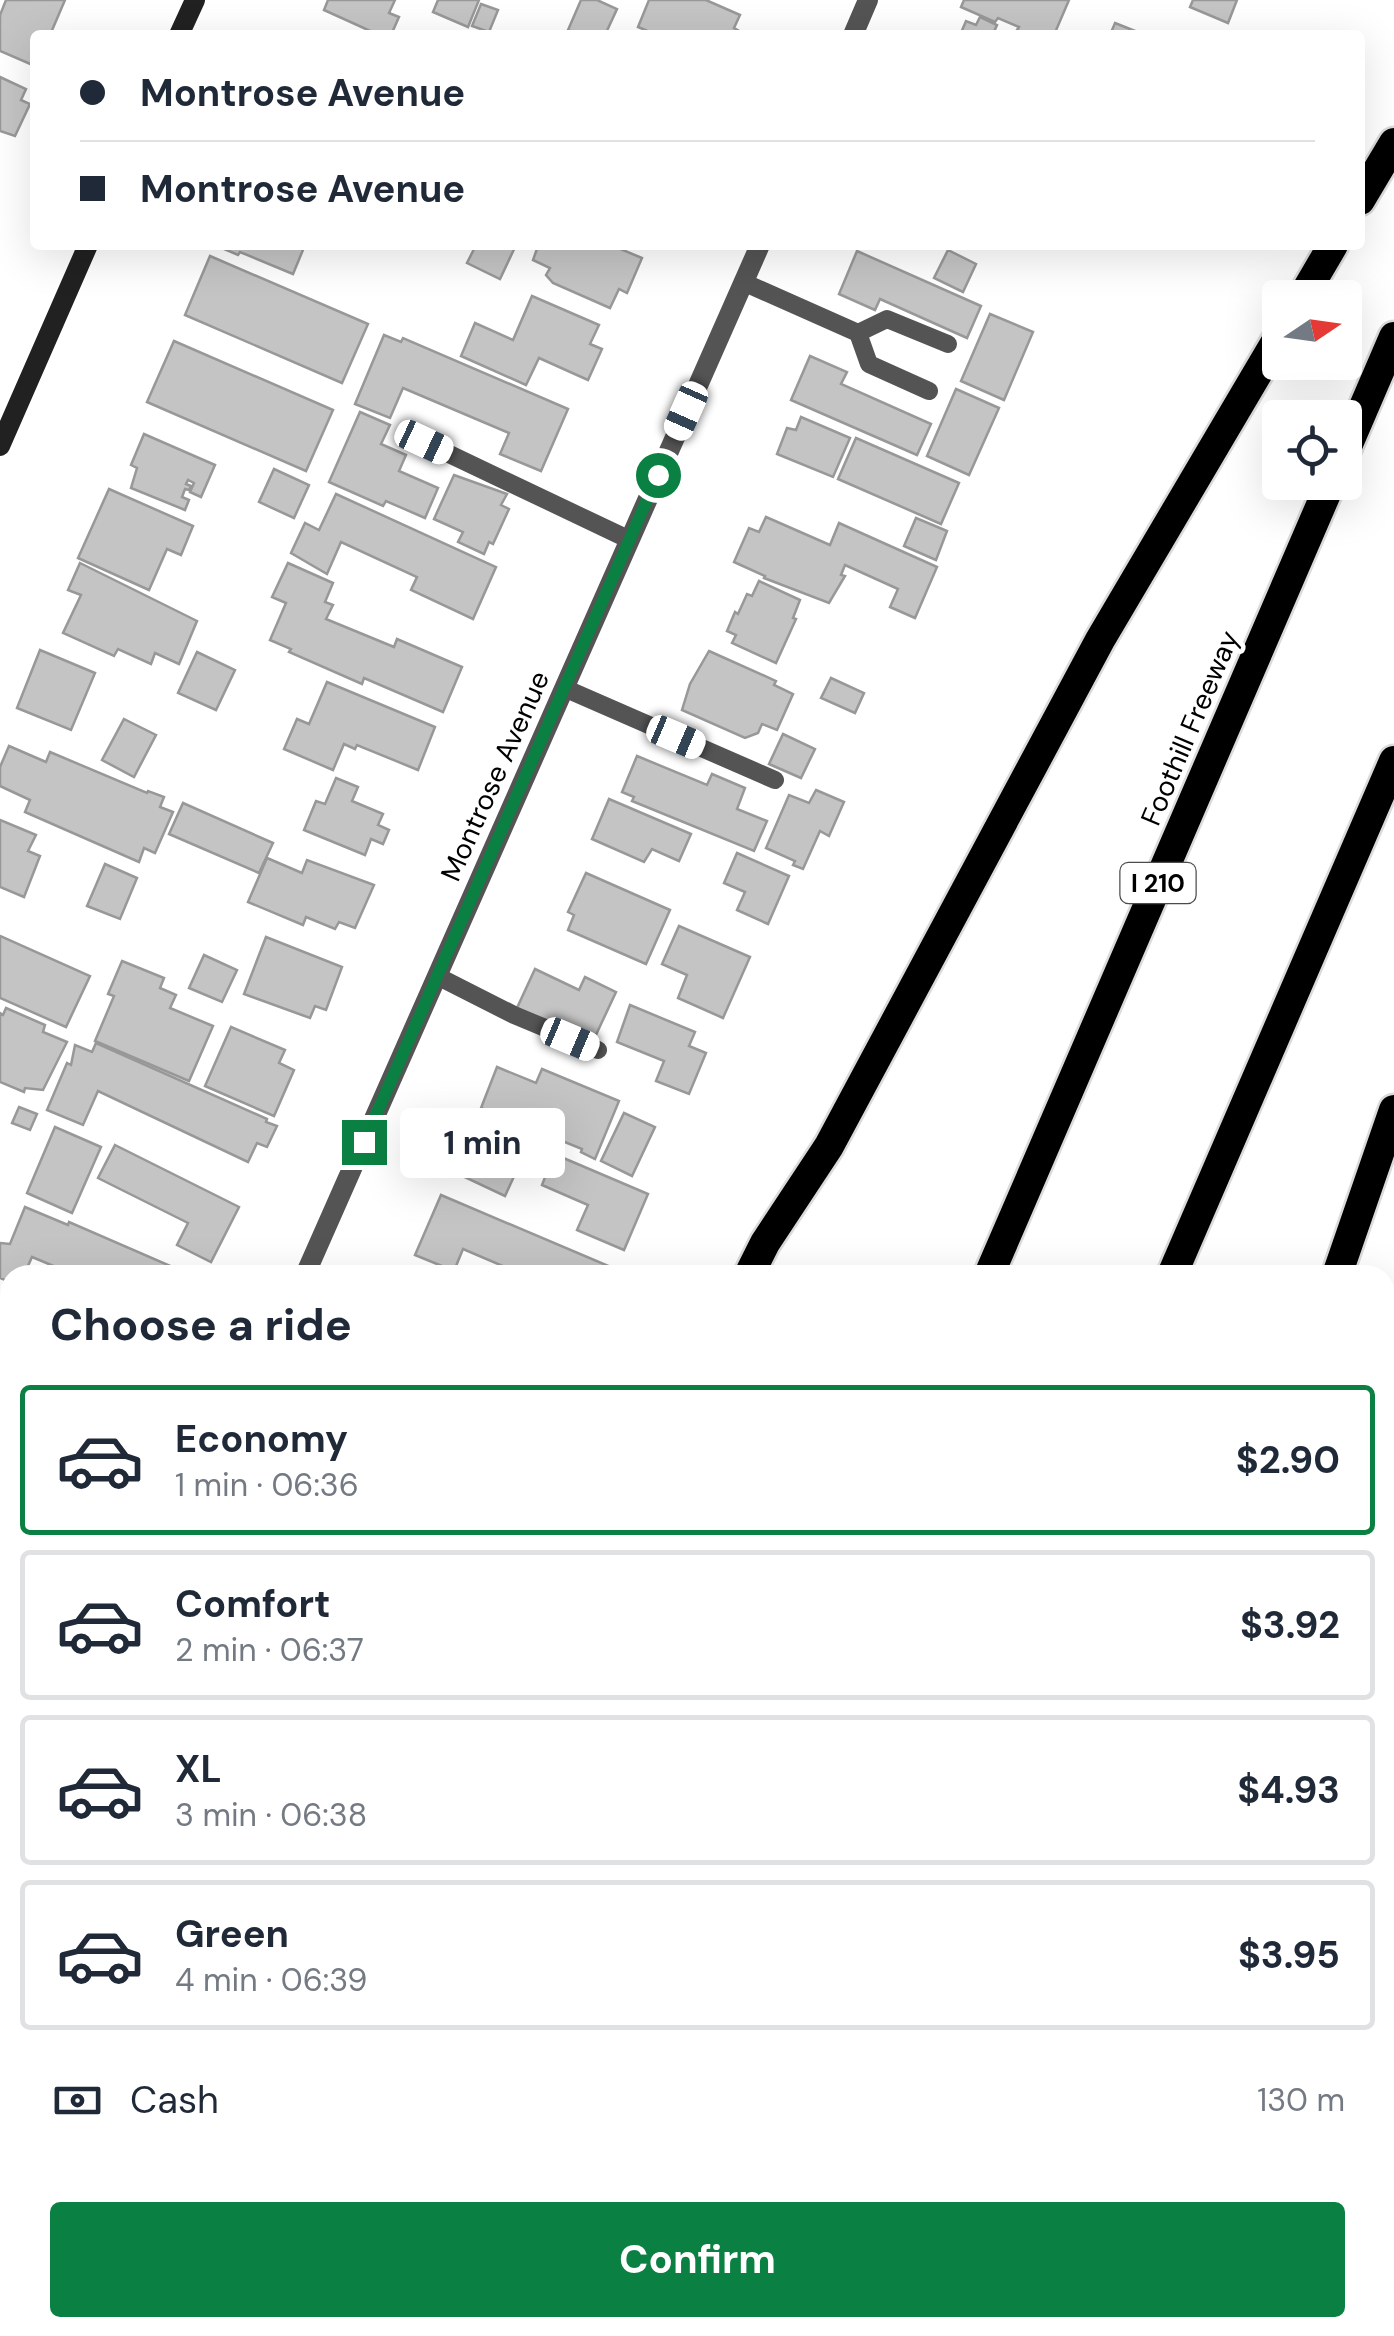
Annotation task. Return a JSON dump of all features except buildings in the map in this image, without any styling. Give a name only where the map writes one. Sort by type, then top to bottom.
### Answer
[{"type":"highway","points":[[1365,192],[1394,143]]},
{"type":"highway","points":[[1313,280],[1331,250]]},
{"type":"highway","points":[[1362,411],[1394,337]]},
{"type":"highway","points":[[754,1265],[829,1146],[1100,640],[1262,366]]},
{"type":"highway","name":"Foothill Freeway","points":[[992,1265],[1323,500]]},
{"type":"highway","points":[[1176,1265],[1394,761]]},
{"type":"highway","points":[[1340,1265],[1394,1110]]},
{"type":"main road","points":[[182,30],[195,0]]},
{"type":"main road","points":[[0,446],[86,250]]},
{"type":"street","points":[[854,30],[868,0]]},
{"type":"street","name":"Montrose Avenue","points":[[309,1265],[758,250]]},
{"type":"lane","points":[[743,282],[858,333],[868,364],[929,391]]},
{"type":"lane","points":[[858,333],[887,319],[948,344]]},
{"type":"lane","points":[[424,442],[630,540]]},
{"type":"lane","points":[[564,688],[775,780]]},
{"type":"lane","points":[[437,976],[514,1016],[598,1050]]},
{"type":"route","points":[[364,1142],[658,475]]}]
